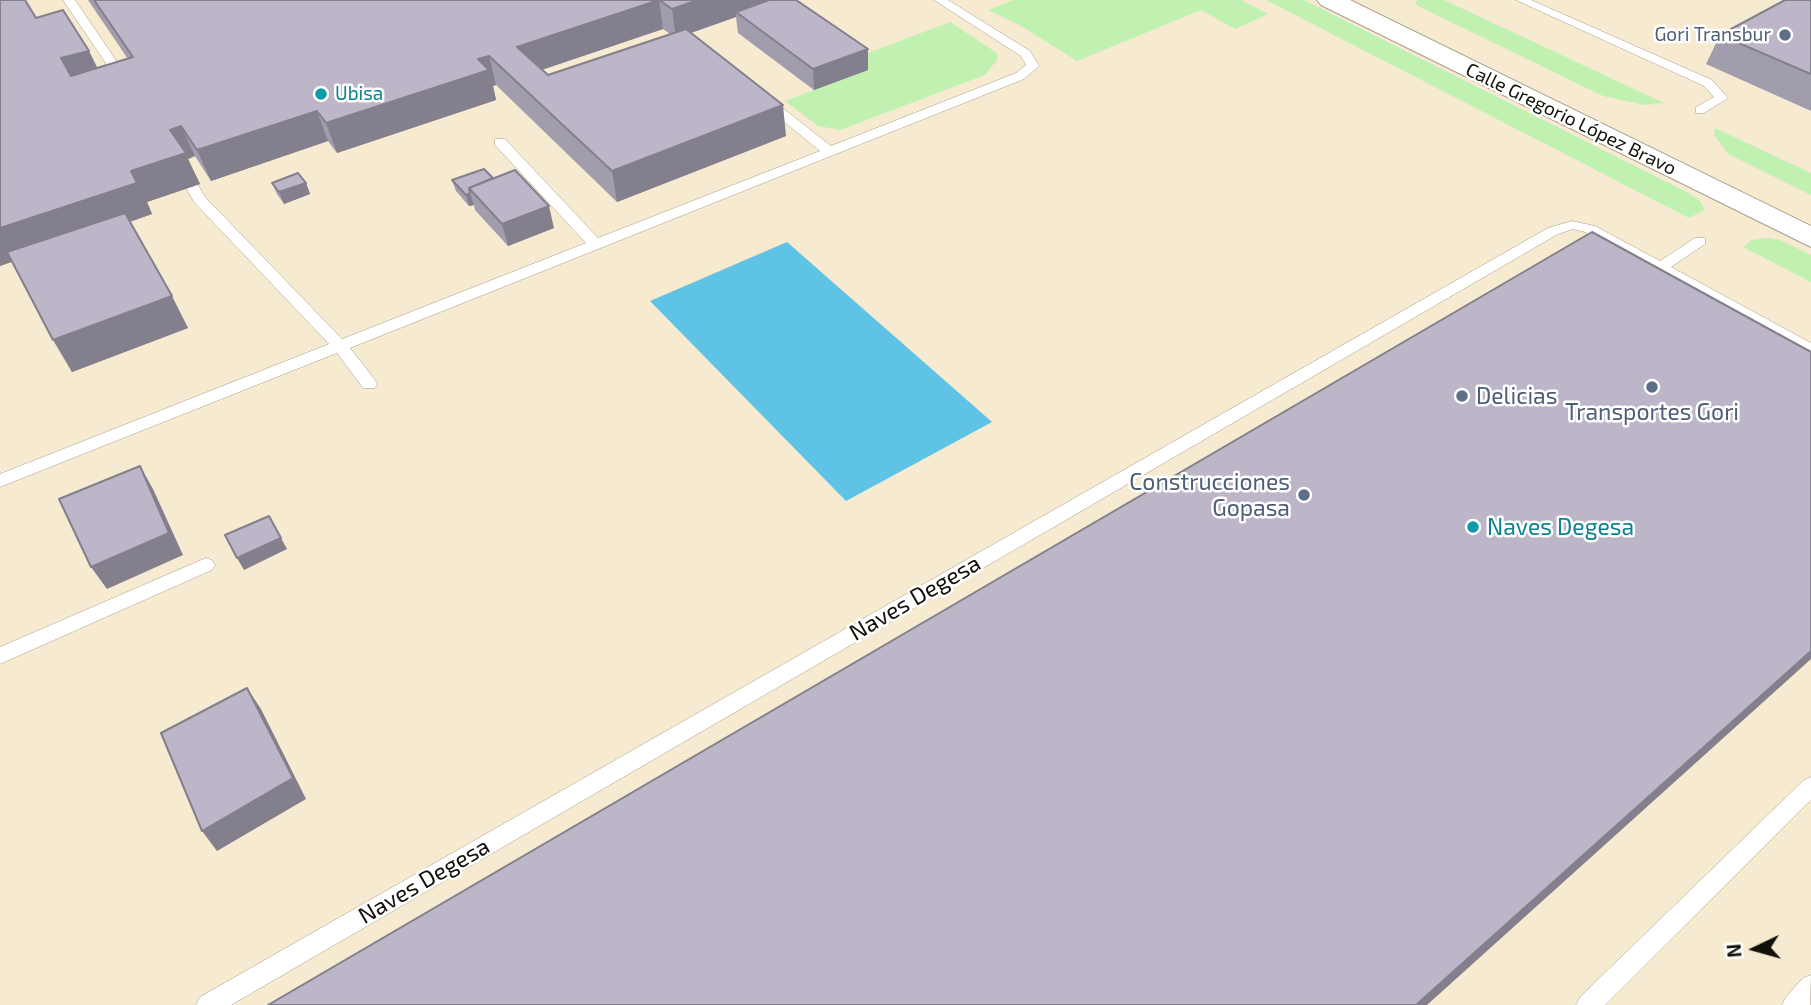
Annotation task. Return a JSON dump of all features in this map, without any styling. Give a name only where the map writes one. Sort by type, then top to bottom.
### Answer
[{"type":"main road","name":"Calle Gregorio López Bravo","points":[[1330,0],[1811,238]]},
{"type":"main road","name":"Calle Gregorio López Bravo","points":[[1377,0],[1811,212]]},
{"type":"lane","points":[[69,0],[132,92]]},
{"type":"lane","points":[[0,481],[1020,76],[1033,66],[1026,54],[940,0]]},
{"type":"lane","points":[[1522,0],[1708,83],[1722,98],[1700,110]]},
{"type":"lane","points":[[755,93],[829,151]]},
{"type":"lane","points":[[500,142],[595,244]]},
{"type":"lane","points":[[192,186],[199,199],[339,345],[369,384]]},
{"type":"lane","name":"Naves Degesa","points":[[208,1005],[1553,230],[1572,225],[1590,229],[1811,349]]},
{"type":"lane","points":[[1661,267],[1700,241]]},
{"type":"lane","points":[[0,656],[206,565]]},
{"type":"lane","points":[[1588,1005],[1811,786]]},
{"type":"lane","points":[[1794,1005],[1811,986]]},
{"type":"shaded area","points":[[0,0],[1811,0],[1811,1005],[0,1005]]},
{"type":"green space","points":[[1013,0],[1241,0],[1268,14],[1235,29],[1201,10],[1077,61],[1021,26],[988,10]]},
{"type":"green space","points":[[1266,0],[1304,0],[1687,192],[1700,201],[1705,210],[1689,218]]},
{"type":"green space","points":[[1444,0],[1664,103],[1645,105],[1603,96],[1418,6],[1415,2]]},
{"type":"green space","points":[[950,22],[997,53],[997,60],[985,75],[840,130],[818,126],[785,101],[867,70],[852,59]]},
{"type":"green space","points":[[1715,128],[1811,173],[1811,195],[1728,154],[1714,135]]},
{"type":"green space","points":[[1752,240],[1780,240],[1811,255],[1811,282],[1743,247]]},
{"type":"water","points":[[787,242],[992,422],[846,501],[650,301]]},
{"type":"building","points":[[0,0],[25,0],[36,18],[63,10],[89,51],[61,58],[71,76],[133,57],[94,0],[659,0],[517,47],[548,75],[686,29],[783,105],[612,171],[489,56],[478,59],[489,70],[326,123],[317,111],[197,150],[181,126],[170,130],[186,153],[131,171],[137,183],[0,228]]},
{"type":"building","points":[[659,0],[698,0],[672,9]]},
{"type":"building","points":[[769,0],[796,0],[868,49],[813,69],[736,12]]},
{"type":"building","points":[[1785,0],[1811,0],[1811,74],[1720,35]]},
{"type":"building","points":[[484,169],[493,178],[469,188],[470,193],[466,195],[452,180]]},
{"type":"building","points":[[515,170],[549,206],[502,224],[469,188]]},
{"type":"building","points":[[298,173],[306,183],[279,192],[272,183]]},
{"type":"building","points":[[125,213],[172,296],[53,340],[7,252]]},
{"type":"building","name":"Naves Degesa","points":[[1592,232],[1811,352],[1811,651],[1416,1005],[268,1005]]},
{"type":"building","points":[[140,466],[169,533],[91,567],[59,499]]},
{"type":"building","points":[[269,516],[281,538],[237,558],[225,535]]},
{"type":"building","points":[[247,688],[293,778],[202,831],[161,733]]},
{"type":"place","name":"Gori Transbur","points":[[1785,35]]},
{"type":"place","name":"Ubisa","points":[[321,94]]},
{"type":"place","name":"Transportes Gori","points":[[1652,387]]},
{"type":"place","name":"Delicias","points":[[1462,396]]},
{"type":"place","name":"Construcciones Gopasa","points":[[1304,495]]},
{"type":"place","name":"Naves Degesa","points":[[1473,527]]}]
